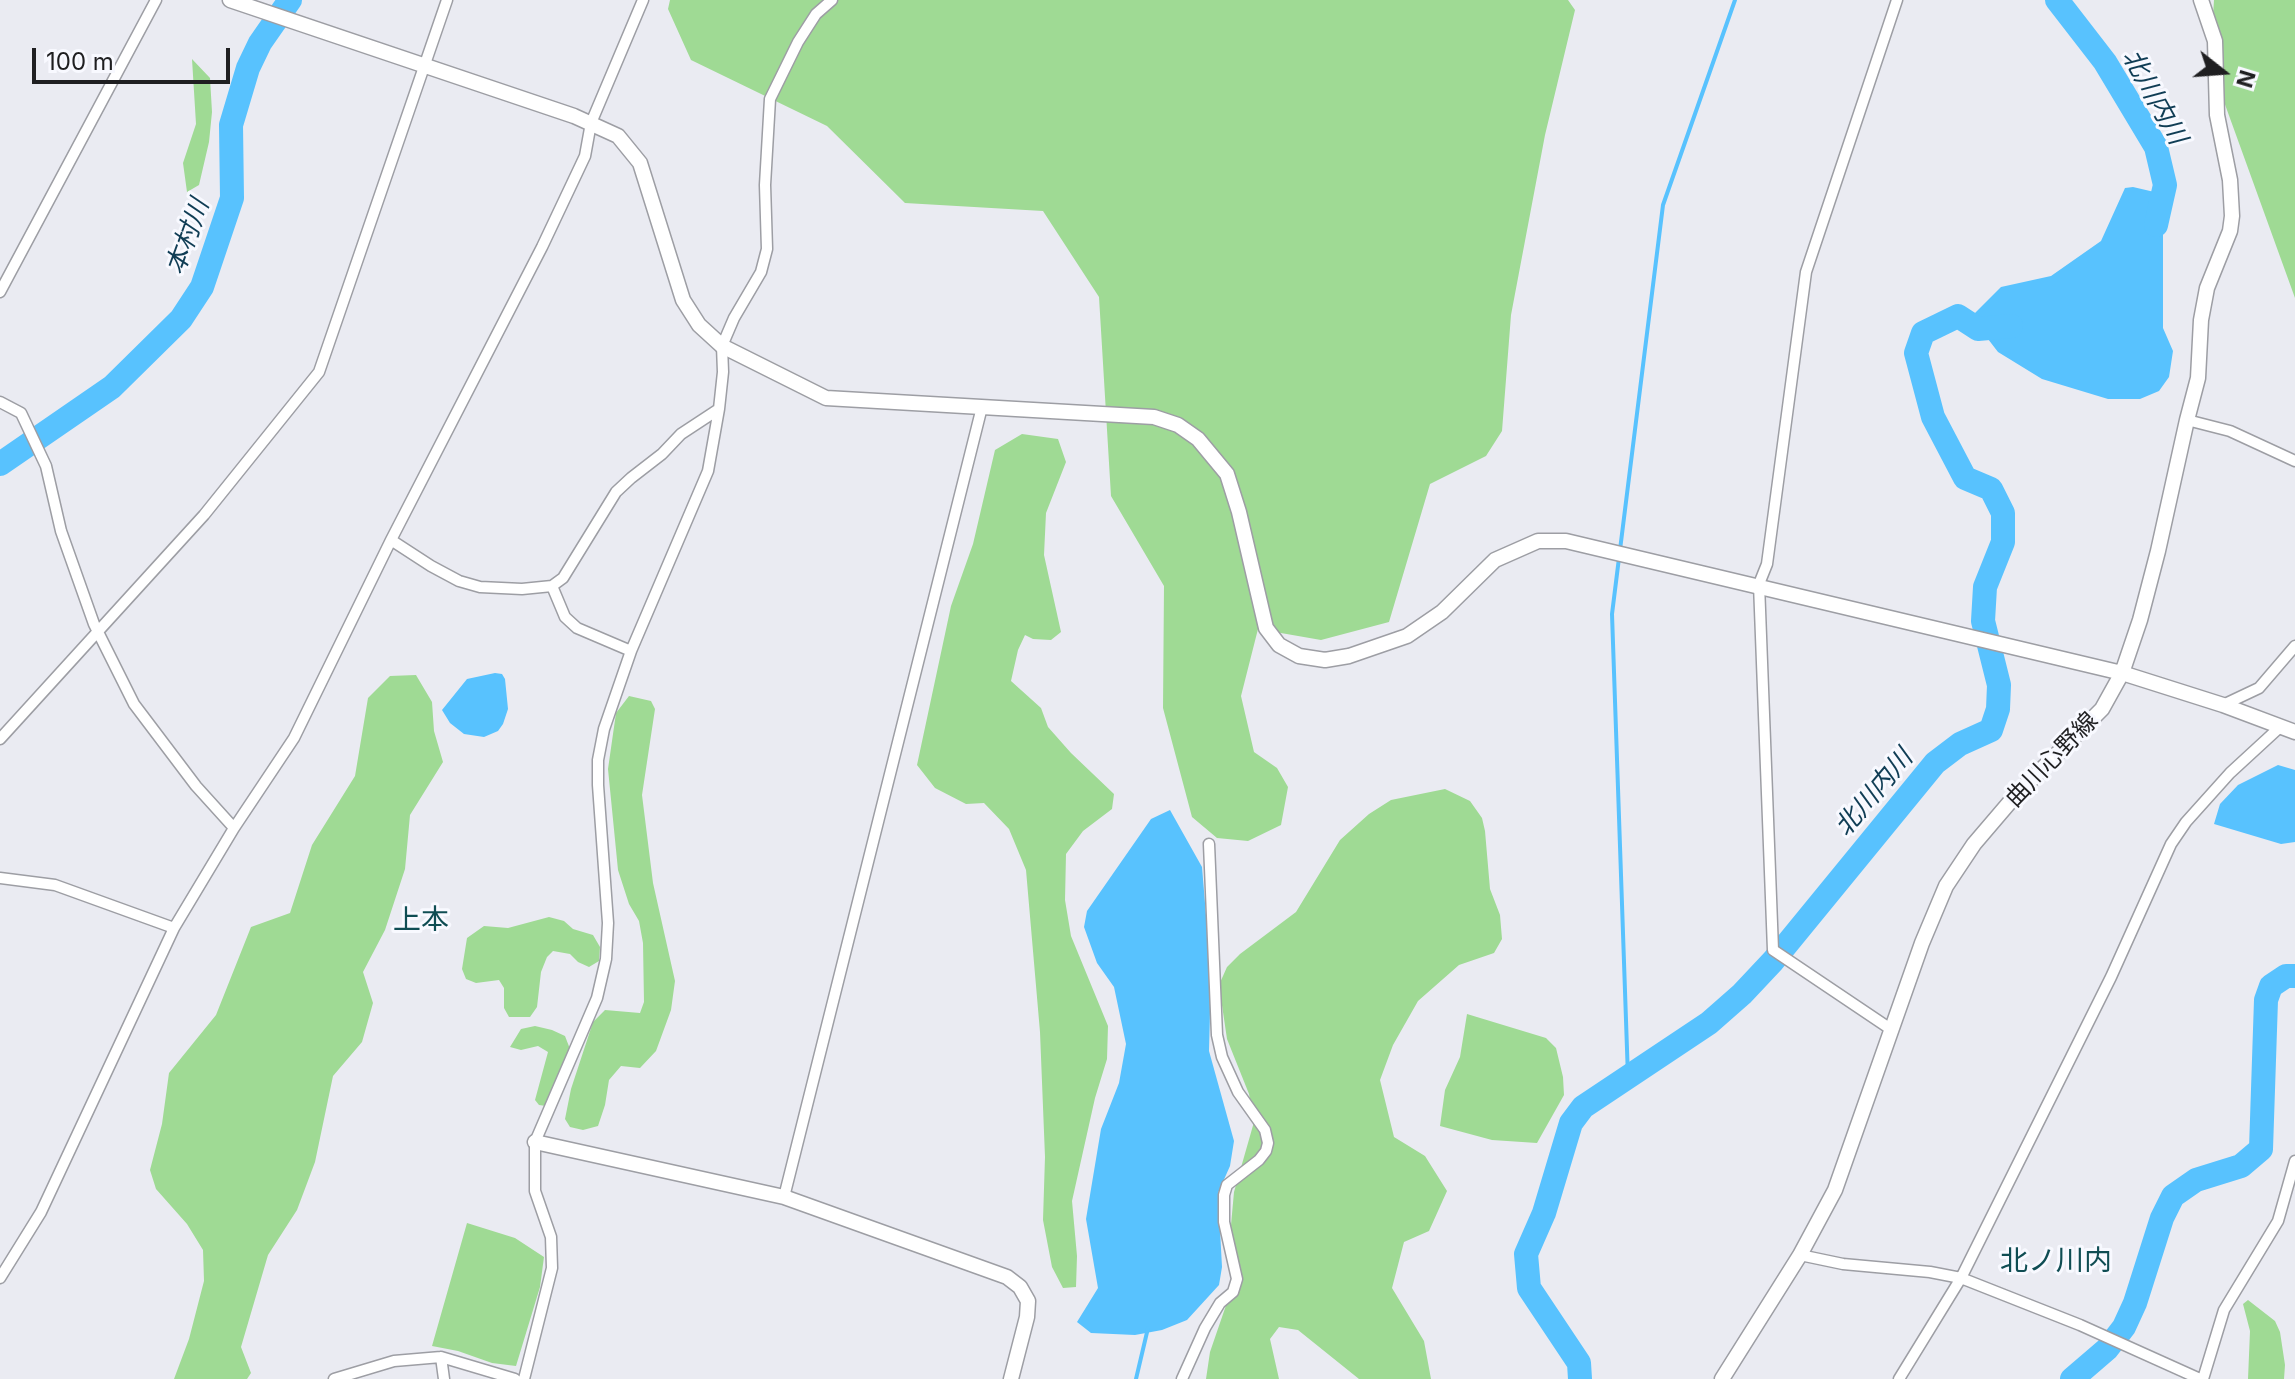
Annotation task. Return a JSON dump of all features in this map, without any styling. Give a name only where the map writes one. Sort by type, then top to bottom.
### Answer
[{"type":"street","points":[[0,292],[156,0]]},
{"type":"street","points":[[230,0],[591,123],[618,136],[640,163],[683,300],[699,325],[722,346],[826,398],[1154,417],[1178,425],[1198,439],[1227,474],[1266,628],[1279,645],[1299,656],[1325,660],[1349,656],[1407,636],[1442,612],[1495,560],[1538,541],[1566,541],[1759,584],[2122,673],[2295,732]]},
{"type":"street","points":[[0,739],[204,515],[319,372],[447,0]]},
{"type":"street","points":[[0,1278],[41,1212],[174,928],[234,828],[294,738],[391,540],[542,247],[585,156],[591,123],[643,0]]},
{"type":"street","points":[[524,1379],[552,1268],[551,1237],[535,1191],[535,1142],[597,998],[606,959],[608,923],[598,760],[607,718],[631,651],[708,471],[719,409],[722,346],[734,318],[761,272],[767,249],[765,185],[770,99],[798,42],[816,14],[832,0]]},
{"type":"street","points":[[1892,1030],[1773,950],[1759,584],[1767,564],[1806,272],[1897,0]]},
{"type":"street","name":"曲川心野線","points":[[1722,1379],[1800,1255],[1835,1190],[1922,943],[1946,886],[1974,844],[2015,796],[2102,709],[2122,673],[2158,551],[2198,378],[2201,320],[2207,288],[2230,231],[2232,216],[2230,180],[2217,115],[2215,41],[2201,0]]},
{"type":"street","points":[[0,402],[21,413],[46,466],[61,531],[97,631],[134,704],[196,786],[234,828]]},
{"type":"street","points":[[784,1197],[982,407]]},
{"type":"street","points":[[391,540],[459,581],[480,587],[522,589],[552,586],[563,578],[616,492],[681,434],[719,409]]},
{"type":"street","points":[[2187,420],[2230,431],[2295,461]]},
{"type":"street","points":[[552,586],[565,617],[577,628],[631,651]]},
{"type":"street","points":[[2223,705],[2259,688],[2295,646]]},
{"type":"street","points":[[1899,1379],[1961,1278],[2111,977],[2171,844],[2186,822],[2230,773],[2280,727]]},
{"type":"street","points":[[1182,1379],[1205,1328],[1220,1303],[1233,1292],[1237,1279],[1224,1222],[1227,1185],[1259,1160],[1268,1143],[1265,1130],[1238,1092],[1222,1057],[1217,1035],[1209,844]]},
{"type":"street","points":[[0,878],[55,885],[174,928]]},
{"type":"street","points":[[535,1142],[784,1197],[1007,1277],[1020,1287],[1028,1301],[1027,1317],[1011,1379]]},
{"type":"street","points":[[1800,1255],[1843,1264],[1961,1278],[2080,1325],[2201,1379],[2224,1310],[2278,1221],[2295,1161]]},
{"type":"street","points":[[335,1379],[394,1361],[441,1357],[515,1379]]},
{"type":"street","points":[[441,1357],[444,1379]]},
{"type":"green space","points":[[670,0],[1568,0],[1575,10],[1545,135],[1511,315],[1502,431],[1486,456],[1430,484],[1389,622],[1321,640],[1258,629],[1241,696],[1254,752],[1277,768],[1288,787],[1281,825],[1248,841],[1217,838],[1192,817],[1163,708],[1164,586],[1111,496],[1099,297],[1043,211],[905,203],[827,126],[691,60],[668,9]]},
{"type":"green space","points":[[2214,0],[2295,0],[2295,298],[2210,63]]},
{"type":"green space","points":[[192,59],[210,78],[212,112],[199,185],[187,192],[183,163],[196,124]]},
{"type":"green space","points":[[1022,434],[1058,439],[1066,462],[1046,513],[1044,555],[1061,632],[1051,640],[1033,639],[1025,635],[1011,681],[1041,708],[1048,727],[1071,753],[1114,794],[1112,809],[1083,831],[1066,854],[1065,900],[1071,936],[1108,1026],[1107,1059],[1072,1201],[1077,1256],[1076,1287],[1063,1288],[1052,1267],[1043,1220],[1045,1157],[1040,1032],[1026,870],[1009,829],[984,803],[966,804],[935,788],[917,765],[951,606],[973,544],[995,450]]},
{"type":"green space","points":[[416,675],[432,702],[434,731],[443,762],[410,815],[405,869],[385,930],[363,972],[373,1003],[362,1042],[333,1076],[315,1162],[297,1210],[268,1255],[241,1347],[251,1373],[247,1379],[174,1379],[189,1339],[204,1281],[203,1250],[187,1224],[156,1189],[150,1170],[162,1124],[169,1073],[216,1015],[251,927],[290,913],[312,845],[355,776],[368,698],[390,676]]},
{"type":"green space","points":[[629,696],[651,701],[655,709],[642,795],[653,883],[675,981],[671,1010],[656,1051],[640,1068],[621,1066],[609,1080],[598,1126],[583,1130],[570,1127],[565,1119],[571,1089],[593,1022],[605,1010],[640,1013],[644,1002],[643,943],[639,921],[629,904],[618,870],[608,769],[616,713]]},
{"type":"green space","points":[[1445,789],[1470,801],[1482,818],[1490,889],[1500,915],[1502,939],[1494,953],[1459,965],[1418,1001],[1393,1045],[1380,1080],[1394,1137],[1425,1156],[1447,1191],[1429,1231],[1404,1242],[1392,1288],[1424,1341],[1431,1379],[1359,1379],[1298,1330],[1279,1327],[1270,1339],[1279,1379],[1206,1379],[1210,1352],[1234,1282],[1231,1225],[1234,1192],[1254,1122],[1249,1094],[1227,1039],[1219,985],[1227,967],[1240,954],[1296,912],[1340,840],[1369,814],[1391,800]]},
{"type":"green space","points":[[549,917],[593,935],[600,947],[599,961],[589,967],[570,954],[553,951],[541,972],[537,1007],[530,1017],[509,1017],[504,1008],[504,988],[499,980],[476,983],[466,979],[462,969],[467,938],[484,926],[508,928]]},
{"type":"green space","points":[[1467,1014],[1546,1038],[1556,1048],[1564,1095],[1537,1143],[1492,1140],[1440,1126],[1445,1090],[1460,1057]]},
{"type":"green space","points":[[535,1026],[565,1036],[570,1049],[546,1106],[539,1105],[535,1100],[548,1052],[538,1046],[521,1050],[510,1047],[521,1029]]},
{"type":"green space","points":[[467,1223],[515,1238],[544,1257],[540,1287],[516,1366],[492,1363],[432,1346]]},
{"type":"green space","points":[[2248,1300],[2275,1321],[2280,1332],[2284,1379],[2248,1379],[2250,1331],[2243,1304]]},
{"type":"water","points":[[2125,188],[2163,194],[2163,328],[2173,351],[2169,377],[2159,391],[2140,399],[2108,399],[2042,379],[1998,352],[1971,317],[2001,287],[2051,276],[2101,241]]},
{"type":"water","points":[[502,674],[505,679],[508,709],[503,724],[498,731],[484,737],[464,734],[450,723],[442,710],[467,679]]},
{"type":"water","points":[[2278,765],[2295,770],[2295,842],[2281,844],[2214,824],[2220,804],[2238,785]]},
{"type":"water","points":[[1170,810],[1202,867],[1211,975],[1209,1051],[1234,1141],[1230,1166],[1218,1193],[1222,1267],[1219,1285],[1187,1320],[1162,1330],[1135,1335],[1091,1333],[1077,1322],[1098,1288],[1086,1219],[1101,1129],[1119,1083],[1126,1044],[1114,987],[1097,963],[1084,927],[1087,911],[1151,819]]},
{"type":"waterway","name":"本村川","points":[[0,464],[112,387],[181,319],[202,287],[232,198],[231,125],[248,68],[260,43],[290,0]]},
{"type":"waterway","points":[[1628,1078],[1612,614],[1663,205],[1735,0]]},
{"type":"waterway","name":"北川内川","points":[[2057,0],[2105,62],[2156,147],[2165,185],[2156,225]]},
{"type":"waterway","name":"北川内川","points":[[1580,1379],[1579,1363],[1529,1288],[1526,1254],[1544,1213],[1571,1123],[1583,1107],[1709,1023],[1742,994],[1773,961],[1935,763],[1960,744],[1991,730],[1998,709],[1999,685],[1983,621],[1985,587],[2003,542],[2003,513],[1991,489],[1965,478],[1933,417],[1916,353],[1923,333],[1958,316],[1978,329],[2011,326]]},
{"type":"waterway","points":[[2072,1379],[2107,1349],[2124,1327],[2135,1303],[2162,1218],[2173,1196],[2196,1180],[2241,1166],[2261,1149],[2266,1000],[2271,986],[2286,976],[2295,976]]},
{"type":"waterway","points":[[1136,1379],[1148,1328]]},
{"type":"district","name":"上本","points":[[421,921]]},
{"type":"district","name":"北ノ川内","points":[[2056,1262]]}]
